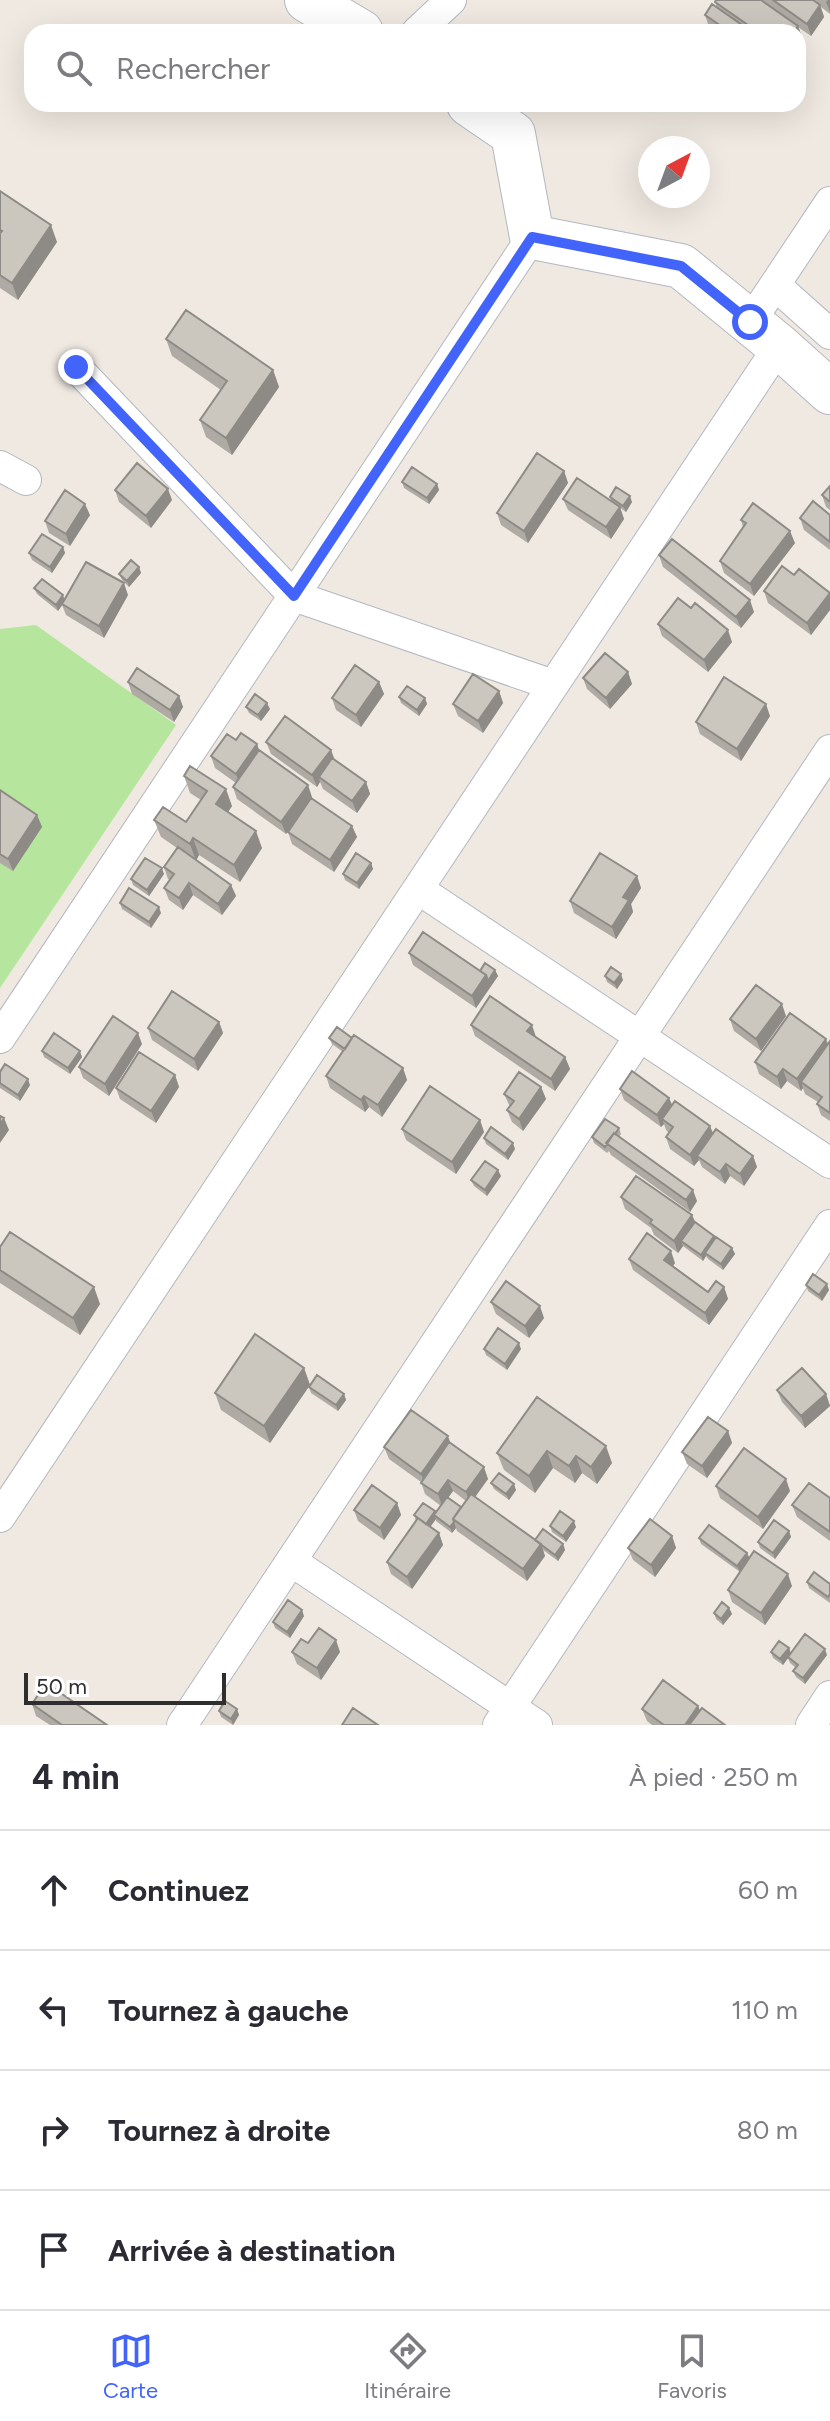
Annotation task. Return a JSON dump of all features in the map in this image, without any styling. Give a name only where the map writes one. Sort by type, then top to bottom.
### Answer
[{"type":"main road","points":[[307,0],[348,24]]},
{"type":"main road","points":[[481,112],[513,134],[532,237],[681,266],[830,392]]},
{"type":"street","points":[[426,24],[451,0]]},
{"type":"street","points":[[0,1517],[553,685],[765,334],[775,285],[830,202]]},
{"type":"street","points":[[0,1038],[532,237]]},
{"type":"street","points":[[775,285],[830,334]]},
{"type":"street","points":[[76,367],[294,596],[553,685]]},
{"type":"street","points":[[182,1725],[830,750]]},
{"type":"street","points":[[418,889],[830,1163]]},
{"type":"street","points":[[504,1716],[830,1225]]},
{"type":"street","points":[[291,1561],[504,1716],[537,1725]]},
{"type":"street","points":[[811,1725],[830,1696]]},
{"type":"green space","points":[[36,625],[176,725],[0,988],[0,629]]},
{"type":"building","points":[[761,0],[795,24],[747,24],[715,2]]},
{"type":"building","points":[[773,0],[813,0],[820,5],[807,24]]},
{"type":"building","points":[[712,4],[741,24],[718,24],[705,15]]},
{"type":"building","points":[[0,191],[51,225],[12,283],[0,275]]},
{"type":"building","points":[[186,310],[273,370],[226,438],[200,420],[227,381],[166,339]]},
{"type":"building","points":[[537,453],[564,471],[524,531],[497,513]]},
{"type":"building","points":[[137,463],[168,489],[146,516],[115,490]]},
{"type":"building","points":[[412,467],[437,484],[427,498],[402,482]]},
{"type":"building","points":[[577,478],[620,507],[606,527],[563,499]]},
{"type":"building","points":[[830,486],[830,502],[822,495]]},
{"type":"building","points":[[616,487],[630,496],[623,506],[610,497]]},
{"type":"building","points":[[65,490],[85,504],[66,534],[45,521]]},
{"type":"building","points":[[813,501],[830,515],[830,542],[800,518]]},
{"type":"building","points":[[753,503],[790,531],[750,584],[720,561],[746,523],[741,520]]},
{"type":"building","points":[[42,534],[63,547],[50,567],[29,553]]},
{"type":"building","points":[[672,539],[750,600],[736,617],[659,555]]},
{"type":"building","points":[[131,560],[139,567],[127,581],[119,574]]},
{"type":"building","points":[[86,562],[124,583],[99,626],[62,604]]},
{"type":"building","points":[[782,566],[794,575],[799,569],[830,593],[807,623],[764,591]]},
{"type":"building","points":[[42,579],[63,595],[56,605],[34,588]]},
{"type":"building","points":[[678,598],[691,608],[695,603],[728,630],[704,660],[658,624]]},
{"type":"building","points":[[605,653],[628,672],[606,698],[583,678]]},
{"type":"building","points":[[355,665],[379,682],[356,715],[332,698]]},
{"type":"building","points":[[137,668],[179,696],[170,710],[128,682]]},
{"type":"building","points":[[473,674],[499,691],[478,721],[453,704]]},
{"type":"building","points":[[724,677],[766,704],[737,749],[696,722]]},
{"type":"building","points":[[407,686],[425,698],[417,710],[399,697]]},
{"type":"building","points":[[255,694],[267,703],[258,715],[246,707]]},
{"type":"building","points":[[285,716],[331,750],[312,775],[266,742]]},
{"type":"building","points":[[241,733],[257,744],[236,774],[211,756],[227,734],[236,740]]},
{"type":"building","points":[[259,750],[308,785],[281,822],[233,787]]},
{"type":"building","points":[[332,758],[366,782],[352,801],[319,777]]},
{"type":"building","points":[[190,766],[226,789],[216,804],[256,831],[234,865],[193,838],[190,844],[154,820],[163,807],[186,822],[207,791],[184,776]]},
{"type":"building","points":[[0,790],[37,815],[8,859],[0,854]]},
{"type":"building","points":[[311,798],[352,826],[330,860],[288,832]]},
{"type":"building","points":[[178,847],[231,885],[218,904],[189,883],[179,898],[164,888],[174,874],[164,867]]},
{"type":"building","points":[[356,853],[371,863],[357,883],[343,874]]},
{"type":"building","points":[[600,853],[637,876],[623,897],[629,900],[612,927],[570,901]]},
{"type":"building","points":[[145,858],[162,868],[147,890],[131,879]]},
{"type":"building","points":[[129,888],[159,907],[149,922],[120,903]]},
{"type":"building","points":[[423,932],[486,975],[472,996],[409,953]]},
{"type":"building","points":[[485,963],[495,970],[488,981],[480,971]]},
{"type":"building","points":[[611,967],[621,974],[614,983],[605,976]]},
{"type":"building","points":[[756,985],[782,1004],[756,1039],[730,1019]]},
{"type":"building","points":[[172,991],[219,1022],[194,1059],[148,1028]]},
{"type":"building","points":[[490,996],[532,1025],[527,1031],[565,1057],[551,1079],[471,1025]]},
{"type":"building","points":[[790,1013],[826,1039],[797,1079],[783,1069],[777,1077],[755,1062]]},
{"type":"building","points":[[113,1016],[138,1033],[105,1084],[79,1067]]},
{"type":"building","points":[[337,1027],[352,1038],[345,1049],[329,1038]]},
{"type":"building","points":[[54,1033],[80,1051],[68,1068],[42,1051]]},
{"type":"building","points":[[354,1035],[403,1068],[378,1105],[364,1096],[361,1100],[326,1076]]},
{"type":"building","points":[[830,1041],[830,1113],[817,1104],[822,1097],[801,1082]]},
{"type":"building","points":[[139,1052],[175,1075],[151,1111],[116,1088]]},
{"type":"building","points":[[5,1064],[28,1079],[18,1095],[0,1083],[0,1072]]},
{"type":"building","points":[[632,1071],[669,1098],[657,1115],[620,1089]]},
{"type":"building","points":[[519,1072],[541,1087],[519,1119],[507,1110],[514,1101],[504,1094]]},
{"type":"building","points":[[430,1086],[480,1120],[452,1162],[402,1129]]},
{"type":"building","points":[[675,1101],[710,1126],[690,1155],[666,1137],[673,1127],[662,1119]]},
{"type":"building","points":[[605,1119],[619,1128],[605,1147],[592,1137]]},
{"type":"building","points":[[491,1127],[513,1143],[505,1154],[484,1138]]},
{"type":"building","points":[[716,1129],[753,1156],[740,1174],[726,1164],[720,1172],[697,1156]]},
{"type":"building","points":[[614,1133],[693,1190],[686,1200],[606,1143]]},
{"type":"building","points":[[485,1161],[498,1170],[485,1190],[471,1180]]},
{"type":"building","points":[[636,1176],[692,1215],[674,1241],[621,1197]]},
{"type":"building","points":[[695,1222],[714,1236],[701,1255],[681,1241]]},
{"type":"building","points":[[10,1232],[94,1287],[73,1318],[0,1270],[0,1247]]},
{"type":"building","points":[[647,1233],[671,1251],[664,1260],[708,1292],[716,1281],[724,1287],[705,1313],[629,1259]]},
{"type":"building","points":[[716,1237],[732,1248],[721,1264],[705,1253]]},
{"type":"building","points":[[813,1274],[827,1284],[819,1295],[806,1285]]},
{"type":"building","points":[[506,1281],[540,1306],[525,1326],[491,1302]]},
{"type":"building","points":[[498,1328],[519,1343],[505,1364],[484,1349]]},
{"type":"building","points":[[255,1334],[304,1368],[264,1426],[215,1393]]},
{"type":"building","points":[[802,1368],[826,1394],[801,1416],[777,1390]]},
{"type":"building","points":[[317,1375],[344,1394],[336,1405],[309,1387]]},
{"type":"building","points":[[537,1397],[606,1446],[591,1467],[576,1456],[569,1466],[547,1451],[529,1476],[497,1453]]},
{"type":"building","points":[[411,1410],[448,1436],[421,1474],[384,1447]]},
{"type":"building","points":[[708,1417],[728,1431],[702,1466],[682,1452]]},
{"type":"building","points":[[449,1442],[484,1467],[466,1492],[448,1480],[438,1494],[421,1483]]},
{"type":"building","points":[[744,1448],[786,1479],[758,1517],[716,1486]]},
{"type":"building","points":[[499,1473],[514,1484],[506,1494],[491,1483]]},
{"type":"building","points":[[809,1483],[830,1498],[830,1532],[792,1505]]},
{"type":"building","points":[[372,1485],[397,1503],[380,1528],[354,1510]]},
{"type":"building","points":[[471,1494],[541,1544],[523,1569],[453,1519]]},
{"type":"building","points":[[447,1497],[461,1507],[450,1527],[434,1515]]},
{"type":"building","points":[[423,1503],[435,1511],[426,1524],[414,1515]]},
{"type":"building","points":[[560,1511],[574,1521],[563,1536],[550,1526]]},
{"type":"building","points":[[418,1518],[439,1533],[407,1577],[387,1562]]},
{"type":"building","points":[[650,1519],[672,1536],[651,1565],[628,1548]]},
{"type":"building","points":[[774,1520],[789,1531],[773,1553],[758,1542]]},
{"type":"building","points":[[709,1525],[747,1553],[737,1566],[699,1538]]},
{"type":"building","points":[[543,1529],[563,1544],[555,1555],[535,1540]]},
{"type":"building","points":[[754,1551],[788,1574],[761,1613],[728,1590]]},
{"type":"building","points":[[814,1572],[830,1584],[828,1597],[807,1582]]},
{"type":"building","points":[[288,1600],[302,1610],[287,1632],[273,1622]]},
{"type":"building","points":[[722,1602],[729,1608],[721,1619],[714,1613]]},
{"type":"building","points":[[319,1628],[336,1640],[317,1668],[292,1652],[301,1639],[308,1643]]},
{"type":"building","points":[[805,1634],[825,1649],[803,1678],[793,1671],[798,1665],[788,1657]]},
{"type":"building","points":[[779,1641],[789,1648],[780,1659],[771,1652]]},
{"type":"building","points":[[663,1680],[698,1706],[685,1725],[664,1725],[642,1709]]},
{"type":"building","points":[[46,1683],[107,1725],[62,1725],[32,1704]]},
{"type":"building","points":[[225,1701],[237,1709],[231,1719],[219,1711]]},
{"type":"building","points":[[353,1708],[378,1725],[342,1725]]},
{"type":"building","points":[[702,1708],[725,1725],[689,1725]]},
{"type":"route","points":[[76,367],[294,596],[532,237],[681,266],[750,322]]}]
